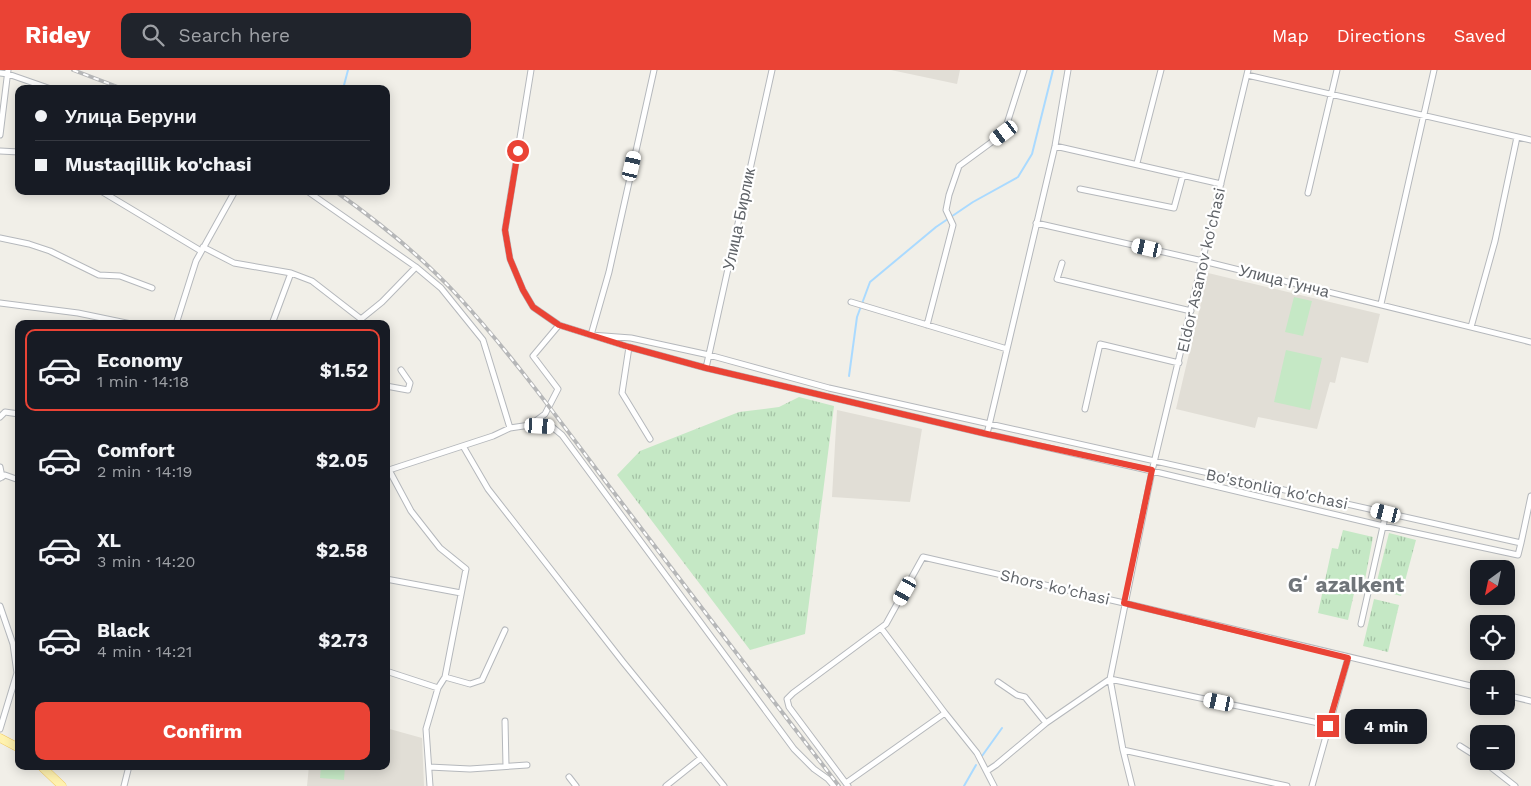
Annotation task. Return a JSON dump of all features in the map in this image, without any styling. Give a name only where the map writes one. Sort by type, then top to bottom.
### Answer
[{"type":"main road","points":[[0,738],[15,747]]},
{"type":"main road","points":[[0,741],[15,748]]},
{"type":"main road","points":[[45,770],[62,786]]},
{"type":"main road","points":[[50,770],[66,786]]},
{"type":"street","points":[[531,70],[505,230],[510,259],[523,290],[533,307],[559,325],[591,335],[609,272],[654,70]]},
{"type":"street","name":"Улица Бирлик","points":[[706,368],[772,70]]},
{"type":"street","points":[[927,325],[953,225],[946,210],[959,166],[1004,133],[1024,70]]},
{"type":"street","points":[[987,434],[1055,146],[1068,70]]},
{"type":"street","points":[[1137,163],[1161,70]]},
{"type":"street","points":[[1308,193],[1337,70]]},
{"type":"street","points":[[1382,304],[1434,70]]},
{"type":"street","points":[[0,73],[8,72],[41,85]]},
{"type":"street","points":[[0,135],[8,72]]},
{"type":"street","points":[[1248,73],[1423,116],[1531,140]]},
{"type":"street","name":"Eldor Asanov ko'chasi","points":[[1110,678],[1152,470],[1248,73]]},
{"type":"street","points":[[1471,327],[1495,240],[1517,137]]},
{"type":"street","points":[[1055,146],[1137,163],[1221,184]]},
{"type":"street","points":[[0,151],[15,152]]},
{"type":"street","points":[[1080,189],[1174,208],[1183,174]]},
{"type":"street","points":[[108,195],[202,249],[234,263],[291,273],[312,281],[358,320]]},
{"type":"street","points":[[177,320],[186,288],[202,249],[233,195]]},
{"type":"street","points":[[313,195],[416,267],[441,288],[483,340],[510,428]]},
{"type":"street","name":"Улица Гунча","points":[[1036,223],[1382,304],[1531,342]]},
{"type":"street","points":[[0,238],[50,251],[100,275],[120,276],[152,288]]},
{"type":"street","points":[[1062,263],[1057,279],[1191,311]]},
{"type":"street","points":[[362,320],[416,267]]},
{"type":"street","points":[[273,320],[291,273]]},
{"type":"street","points":[[0,303],[78,313],[112,320]]},
{"type":"street","points":[[853,303],[1007,349]]},
{"type":"street","points":[[530,425],[545,414],[558,389],[533,356],[559,325]]},
{"type":"street","name":"Bo'stonliq ko'chasi","points":[[591,335],[631,338],[709,355],[829,388],[1520,544],[1518,555],[1383,526],[1152,470],[987,434],[706,368],[591,335]]},
{"type":"street","points":[[1085,409],[1100,344],[1179,363]]},
{"type":"street","points":[[629,347],[622,393],[650,439]]},
{"type":"street","points":[[390,387],[408,390],[410,383],[400,370]]},
{"type":"street","points":[[0,417],[5,412],[15,413]]},
{"type":"street","points":[[390,470],[493,436],[510,428],[530,425],[551,426],[562,435],[794,749],[814,769],[828,778],[834,786]]},
{"type":"street","points":[[463,446],[488,489],[623,662],[724,786]]},
{"type":"street","points":[[0,467],[1,478],[5,475],[15,479]]},
{"type":"street","points":[[390,474],[417,518],[440,548],[466,569],[445,677],[438,688],[426,729],[430,786]]},
{"type":"street","points":[[1520,544],[1531,496]]},
{"type":"street","points":[[1361,624],[1386,513]]},
{"type":"street","name":"Shors ko'chasi","points":[[881,628],[886,624],[923,557],[1470,686]]},
{"type":"street","points":[[390,580],[461,594]]},
{"type":"street","points":[[0,606],[15,651]]},
{"type":"street","points":[[945,714],[847,785],[789,708],[786,700],[881,628],[945,714],[977,753],[994,786]]},
{"type":"street","points":[[445,677],[470,684],[482,680],[505,630]]},
{"type":"street","points":[[1312,786],[1348,658]]},
{"type":"street","points":[[390,672],[438,688]]},
{"type":"street","points":[[987,770],[996,765],[1046,723],[1110,678],[1328,726]]},
{"type":"street","points":[[1110,678],[1123,750],[1132,786]]},
{"type":"street","points":[[0,729],[15,682]]},
{"type":"street","points":[[998,682],[1017,695],[1025,697],[1046,723]]},
{"type":"street","points":[[1515,697],[1531,700]]},
{"type":"street","points":[[506,721],[506,766]]},
{"type":"street","points":[[1460,746],[1470,752]]},
{"type":"street","points":[[1123,750],[1287,786]]},
{"type":"street","points":[[666,786],[701,758]]},
{"type":"street","points":[[429,767],[470,769],[527,765]]},
{"type":"street","points":[[124,786],[128,770]]},
{"type":"street","points":[[1495,770],[1515,786]]},
{"type":"street","points":[[569,777],[576,786]]},
{"type":"shaded area","points":[[891,70],[960,70],[957,84]]},
{"type":"shaded area","points":[[1208,273],[1380,314],[1368,363],[1341,357],[1335,383],[1330,382],[1317,429],[1258,417],[1255,428],[1176,409]]},
{"type":"shaded area","points":[[837,410],[922,429],[910,502],[832,497]]},
{"type":"shaded area","points":[[390,729],[422,738],[424,786],[307,786],[309,770],[390,770]]},
{"type":"green space","points":[[1294,297],[1312,301],[1303,336],[1285,332]]},
{"type":"green space","points":[[1286,350],[1322,358],[1310,410],[1274,402]]},
{"type":"green space","points":[[799,397],[834,406],[805,634],[750,650],[617,475],[640,451],[739,412],[779,407]]},
{"type":"green space","points":[[1343,530],[1373,537],[1363,590],[1355,589],[1348,620],[1318,613],[1332,548],[1338,549]]},
{"type":"green space","points":[[1389,533],[1416,540],[1401,596],[1375,589]]},
{"type":"green space","points":[[1374,599],[1399,605],[1388,652],[1363,646]]},
{"type":"green space","points":[[321,770],[345,770],[344,780],[320,778]]},
{"type":"waterway","points":[[344,85],[348,70]]},
{"type":"waterway","points":[[849,376],[857,317],[870,282],[936,227],[973,202],[1018,177],[1032,154],[1053,70]]},
{"type":"waterway","points":[[982,756],[1002,728]]},
{"type":"waterway","points":[[964,786],[976,765]]},
{"type":"railway","points":[[73,70],[112,85]]},
{"type":"railway","points":[[340,195],[414,253],[444,281],[498,342],[839,786]]},
{"type":"district","name":"Gʻazalkent","points":[[1346,584]]},
{"type":"route","points":[[518,151],[505,230],[510,259],[523,290],[533,307],[559,325],[706,368],[987,434],[1152,470],[1124,603],[1348,658],[1328,726]]}]
